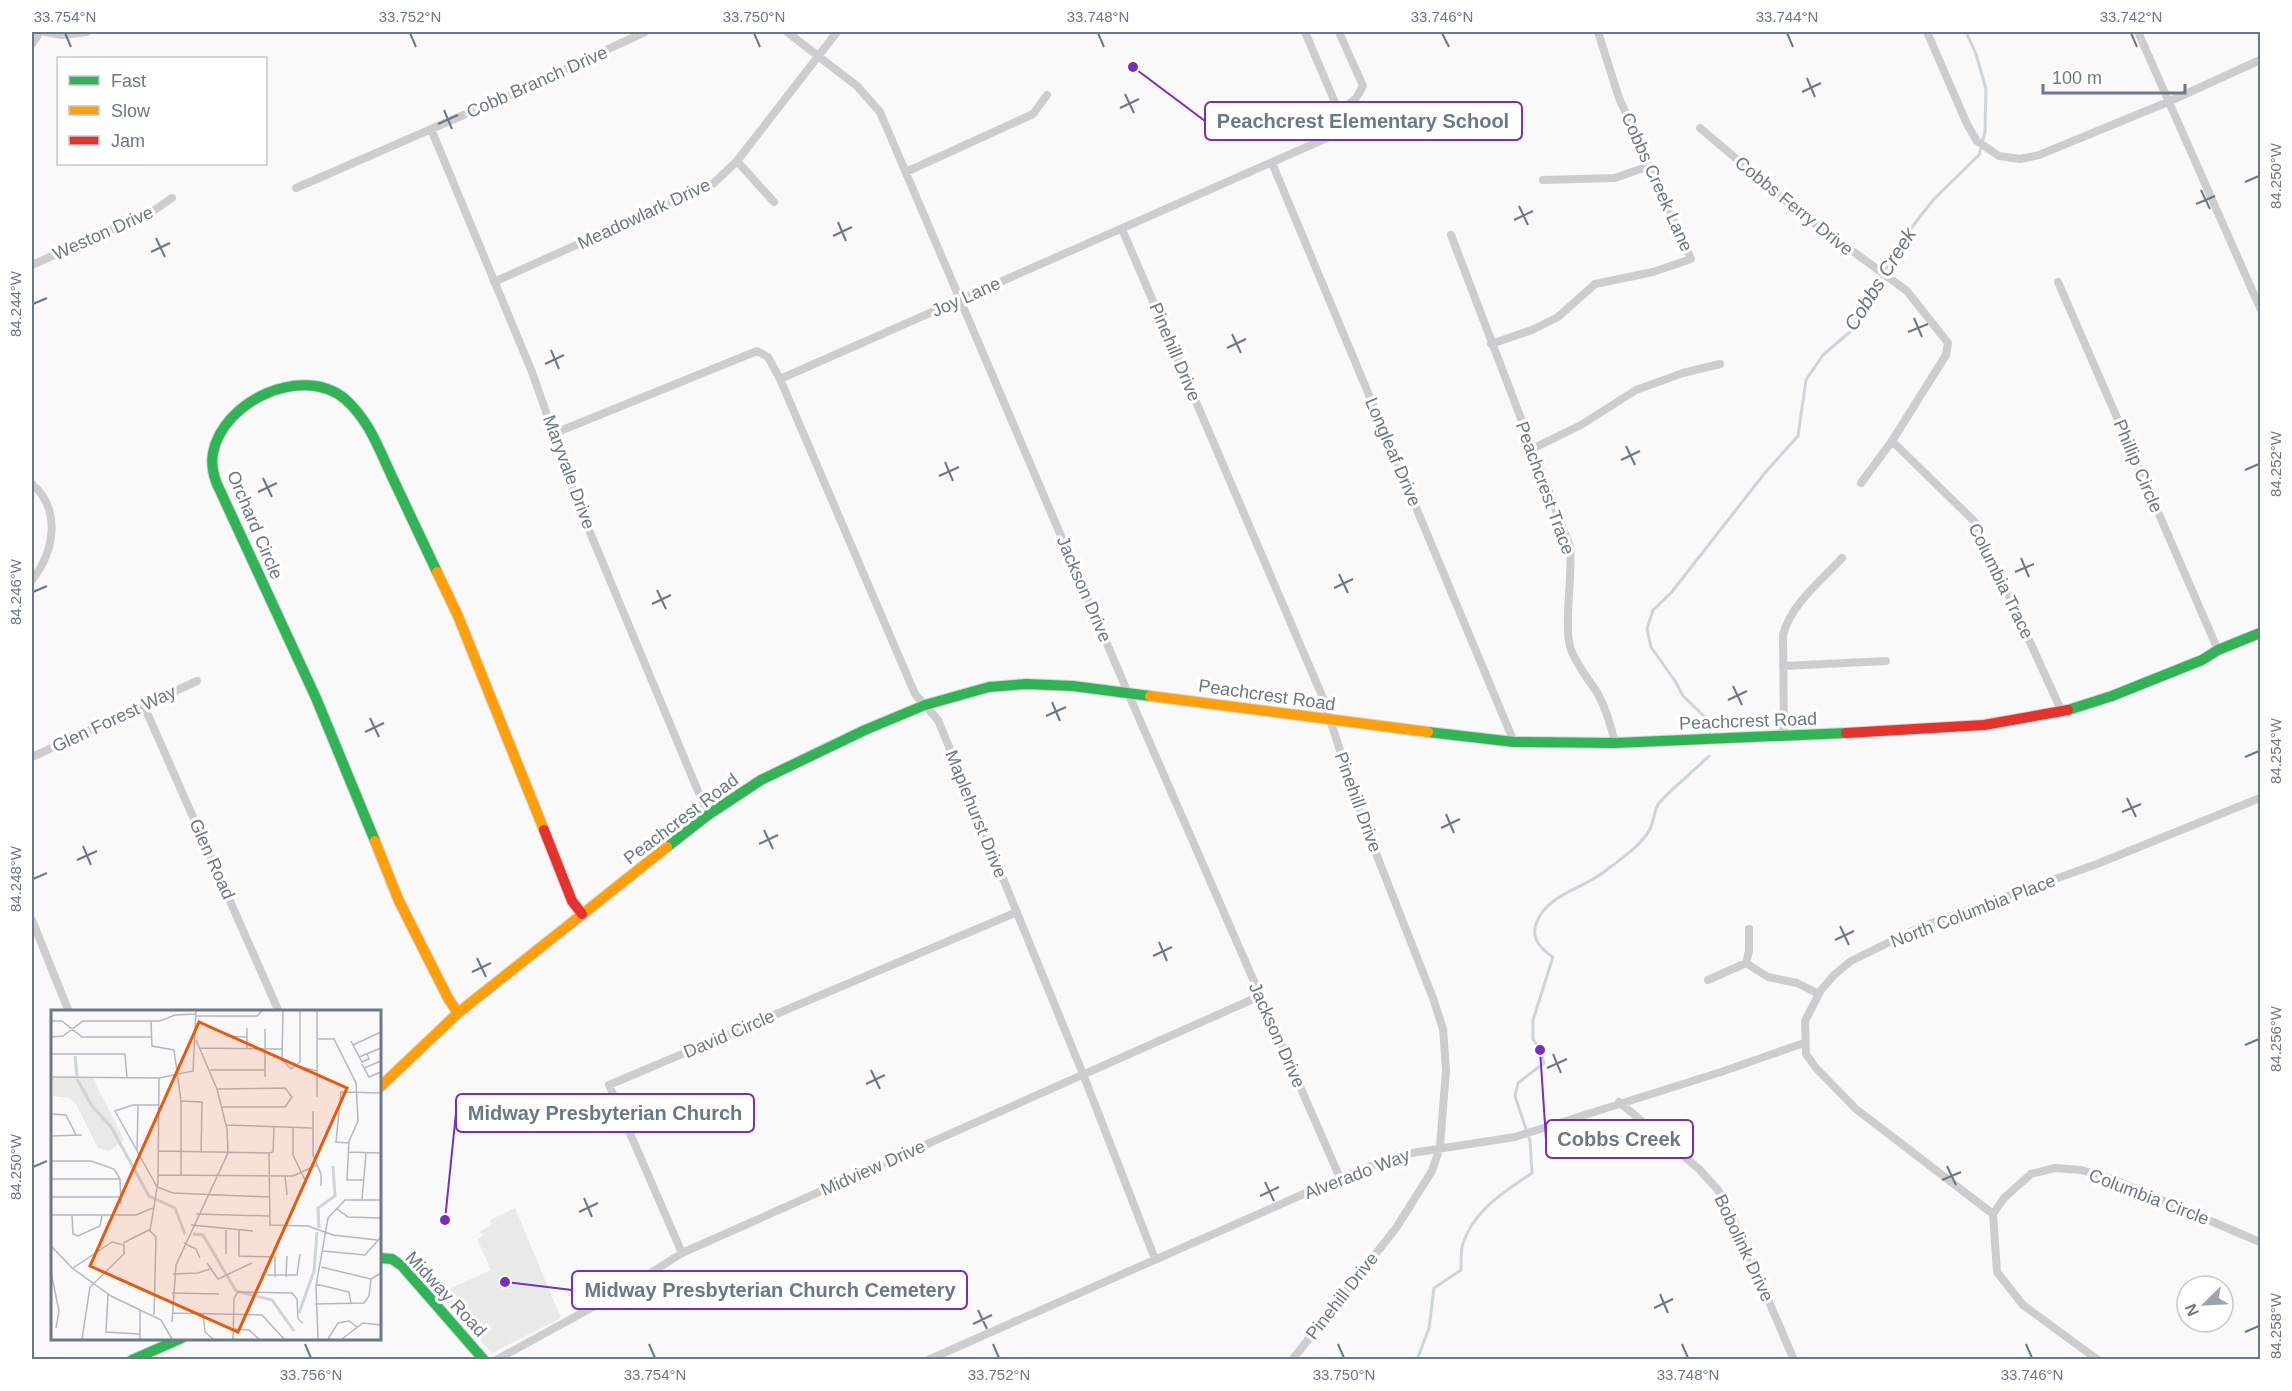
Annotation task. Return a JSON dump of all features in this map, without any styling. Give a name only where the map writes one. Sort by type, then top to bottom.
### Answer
[{"type":"street","points":[[32,44],[42,32],[62,35],[87,32]]},
{"type":"street","name":"Cobb Branch Drive","points":[[296,188],[527,87],[645,32]]},
{"type":"street","name":"Jackson Drive","points":[[787,32],[857,86],[880,112],[1128,693],[1340,1178]]},
{"type":"street","name":"Meadowlark Drive","points":[[494,282],[714,183],[737,161],[837,32]]},
{"type":"street","points":[[1317,32],[1306,33],[1339,112],[1356,99],[1363,86],[1339,32]]},
{"type":"street","name":"Cobbs Creek Lane","points":[[1491,344],[1532,330],[1558,317],[1595,284],[1653,272],[1691,260],[1619,99],[1598,32]]},
{"type":"street","points":[[1927,32],[1967,124],[1977,141],[1999,156],[2020,159],[2039,155],[2168,102],[2260,60]]},
{"type":"street","points":[[2138,32],[2260,308]]},
{"type":"street","points":[[906,172],[1033,114],[1047,95]]},
{"type":"street","name":"Joy Lane","points":[[780,380],[1329,137],[1340,127],[1339,112]]},
{"type":"street","name":"Cobbs Ferry Drive","points":[[1700,128],[1799,212],[1907,291],[1948,343],[1946,355],[1893,441],[1861,483]]},
{"type":"street","name":"Maryvale Drive","points":[[431,129],[555,433],[579,506],[708,815]]},
{"type":"street","points":[[737,161],[774,202]]},
{"type":"street","name":"Longleaf Drive","points":[[1272,162],[1514,742]]},
{"type":"street","points":[[1543,180],[1616,178],[1649,166]]},
{"type":"street","name":"Weston Drive","points":[[32,265],[153,212],[172,198]]},
{"type":"street","name":"Pinehill Drive","points":[[1122,229],[1323,698],[1362,818],[1443,1029],[1446,1070],[1440,1147],[1432,1171],[1396,1228],[1292,1359]]},
{"type":"street","name":"Peachcrest Trace","points":[[1451,235],[1570,547],[1572,564],[1568,635],[1571,650],[1599,697],[1615,742]]},
{"type":"street","name":"Phillip Circle","points":[[2058,282],[2218,650]]},
{"type":"street","points":[[555,433],[757,351],[768,357],[780,380]]},
{"type":"street","points":[[1532,449],[1581,425],[1636,390],[1683,373],[1719,364]]},
{"type":"street","name":"Maplehurst Drive","points":[[780,380],[915,694],[938,720],[1083,1074],[1155,1259]]},
{"type":"street","name":"Orchard Circle","points":[[458,1013],[448,998],[399,901],[316,698],[225,504],[216,480],[212,463],[215,446],[224,430],[242,409],[259,396],[280,388],[301,385],[327,388],[351,405],[365,420],[458,616],[572,901],[582,914]]},
{"type":"street","name":"Columbia Trace","points":[[1893,441],[1975,522],[2062,712]]},
{"type":"street","points":[[32,484],[40,491],[47,506],[53,529],[47,555],[32,580]]},
{"type":"street","points":[[1784,737],[1783,635],[1786,623],[1799,605],[1842,558]]},
{"type":"street","name":"Peachcrest Road","points":[[381,1086],[458,1013],[708,815],[761,780],[865,730],[925,705],[989,687],[1026,684],[1073,686],[1514,742],[1615,742],[1784,737],[1984,725],[2062,712],[2122,692],[2202,660],[2218,650],[2260,633]]},
{"type":"street","points":[[1783,666],[1886,661]]},
{"type":"street","name":"Glen Forest Way","points":[[32,757],[197,681]]},
{"type":"street","name":"Glen Road","points":[[144,706],[279,1010]]},
{"type":"street","name":"North Columbia Place","points":[[1804,1043],[1805,1021],[1819,994],[1834,975],[1851,961],[1918,928],[2097,864],[2260,798]]},
{"type":"street","name":"David Circle","points":[[682,1253],[609,1085],[1017,912]]},
{"type":"street","points":[[32,924],[69,1010]]},
{"type":"street","points":[[1746,963],[1749,951],[1749,929]]},
{"type":"street","points":[[1746,963],[1768,977],[1797,983],[1819,994]]},
{"type":"street","points":[[1708,980],[1746,963]]},
{"type":"street","name":"Midview Drive","points":[[496,1359],[624,1290],[682,1253],[1260,996]]},
{"type":"street","points":[[1804,1043],[1806,1054],[1816,1068],[1856,1109],[1993,1214],[1997,1272],[2024,1305],[2098,1359]]},
{"type":"street","name":"Alverado Way","points":[[928,1359],[1340,1178],[1399,1155],[1515,1137],[1721,1072],[1804,1043]]},
{"type":"street","name":"Bobolink Drive","points":[[1620,1102],[1699,1169],[1718,1190],[1730,1211],[1794,1359]]},
{"type":"street","name":"Columbia Circle","points":[[1993,1214],[2004,1198],[2031,1174],[2055,1168],[2081,1170],[2112,1179],[2260,1242]]},
{"type":"street","name":"Midway Road","points":[[381,1258],[392,1260],[402,1266],[484,1359]]},
{"type":"street","points":[[146,1353],[158,1340]]},
{"type":"street","points":[[132,1359],[177,1340]]},
{"type":"shaded area","points":[[515,1208],[561,1318],[492,1353],[438,1294],[491,1270],[477,1239],[483,1236],[480,1231],[492,1225],[490,1220]]},
{"type":"waterway","name":"Cobbs Creek","points":[[1707,719],[1683,696],[1651,647],[1647,629],[1653,610],[1671,593],[1764,474],[1798,436],[1806,380],[1823,355],[1851,331],[1904,237],[1934,199],[1979,155],[1985,132],[1986,89],[1976,54],[1966,32]]},
{"type":"waterway","name":"Cobbs Creek","points":[[1417,1360],[1429,1328],[1434,1288],[1461,1270],[1462,1247],[1473,1223],[1490,1204],[1532,1173],[1530,1141],[1515,1096],[1518,1083],[1544,1063],[1533,1039],[1533,1020],[1553,957],[1538,944],[1535,934],[1536,924],[1541,914],[1556,899],[1595,878],[1636,847],[1647,835],[1659,803],[1709,756]]},
{"type":"traffic: fast","points":[[375,841],[316,698],[217,484],[212,457],[220,434],[232,418],[248,404],[267,393],[287,387],[308,385],[327,389],[345,399],[374,437],[437,572]]},
{"type":"traffic: fast","points":[[2068,710],[2112,696],[2202,660],[2218,650],[2260,633]]},
{"type":"traffic: fast","points":[[667,847],[708,815],[761,780],[865,730],[925,705],[989,687],[1026,684],[1073,686],[1150,696]]},
{"type":"traffic: fast","points":[[1428,732],[1514,742],[1615,743],[1846,733]]},
{"type":"traffic: fast","points":[[381,1258],[392,1259],[402,1266],[484,1360]]},
{"type":"traffic: fast","points":[[132,1360],[177,1340]]},
{"type":"traffic: slow","points":[[437,572],[458,616],[544,830]]},
{"type":"traffic: slow","points":[[1150,696],[1428,732]]},
{"type":"traffic: slow","points":[[375,841],[399,901],[448,998],[458,1013]]},
{"type":"traffic: slow","points":[[381,1086],[458,1013],[667,847]]},
{"type":"traffic: jam","points":[[1846,733],[1984,725],[2068,710]]},
{"type":"traffic: jam","points":[[544,830],[572,901],[582,914]]},
{"type":"place","name":"Peachcrest Elementary School","points":[[1133,67]]},
{"type":"place","name":"Cobbs Creek","points":[[1540,1050]]},
{"type":"place","name":"Midway Presbyterian Church","points":[[445,1220]]},
{"type":"place","name":"Midway Presbyterian Church Cemetery","points":[[505,1282]]}]
